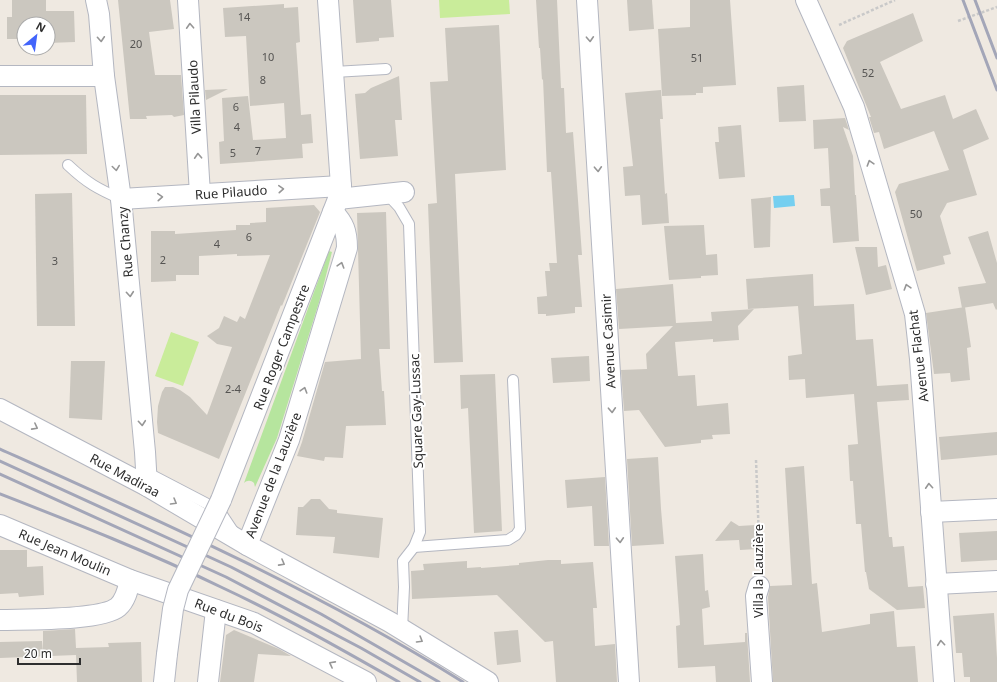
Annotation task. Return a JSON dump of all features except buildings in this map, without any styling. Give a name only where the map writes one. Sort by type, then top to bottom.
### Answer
[{"type":"street","name":"Rue Chanzy","points":[[96,0],[99,14],[104,76],[121,199],[147,479]]},
{"type":"street","name":"Villa Pilaudo","points":[[188,0],[200,194]]},
{"type":"street","name":"Rue Roger Campestre","points":[[164,682],[166,654],[178,590],[224,493],[337,199],[334,72],[328,0]]},
{"type":"street","name":"Avenue Casimir","points":[[587,0],[629,682]]},
{"type":"street","name":"Avenue Flachat","points":[[806,0],[854,107],[915,314],[920,359],[944,682]]},
{"type":"street","points":[[0,76],[104,76]]},
{"type":"street","name":"Rue Pilaudo","points":[[121,199],[200,194],[337,199],[396,193]]},
{"type":"street","name":"Avenue de la Lauzière","points":[[337,199],[341,220],[347,238],[347,248],[289,440],[243,542],[402,630],[488,682]]},
{"type":"street","name":"Rue Madiraa","points":[[0,409],[147,479],[243,542]]},
{"type":"street","points":[[931,512],[997,508]]},
{"type":"street","name":"Rue Jean Moulin","points":[[0,524],[130,580]]},
{"type":"street","points":[[0,620],[99,615],[122,604],[130,580]]},
{"type":"street","name":"Rue du Bois","points":[[130,580],[254,622],[366,682]]},
{"type":"street","points":[[936,584],[997,582]]},
{"type":"street","name":"Villa la Lauzière","points":[[760,586],[756,596],[762,682]]},
{"type":"street","points":[[208,682],[216,610]]},
{"type":"lane","points":[[334,72],[386,69]]},
{"type":"lane","points":[[68,165],[95,188],[121,199]]},
{"type":"lane","name":"Square Gay-Lussac","points":[[396,193],[400,207],[409,224],[420,532],[414,547],[403,561],[404,587],[402,630]]},
{"type":"lane","points":[[414,547],[508,540],[516,535],[520,530],[513,380]]},
{"type":"path","points":[[821,33],[895,0]]},
{"type":"path","points":[[958,21],[997,7]]},
{"type":"path","name":"Villa la Lauzière","points":[[756,460],[760,586]]},
{"type":"green space","points":[[439,0],[509,0],[510,14],[440,18]]},
{"type":"green space","points":[[329,251],[332,252],[320,299],[277,438],[255,487],[252,481],[244,483]]},
{"type":"green space","points":[[171,332],[199,342],[183,386],[155,376]]},
{"type":"water","points":[[794,195],[795,206],[774,208],[773,196]]},
{"type":"railway","points":[[963,0],[997,90]]},
{"type":"railway","points":[[975,0],[997,58]]},
{"type":"railway","points":[[0,449],[118,502],[294,587],[407,648],[463,682]]},
{"type":"railway","points":[[0,461],[231,567],[321,614],[439,682]]},
{"type":"railway","points":[[0,474],[226,577],[361,648],[420,682]]},
{"type":"railway","points":[[0,494],[113,539],[196,575],[290,621],[399,682]]}]
